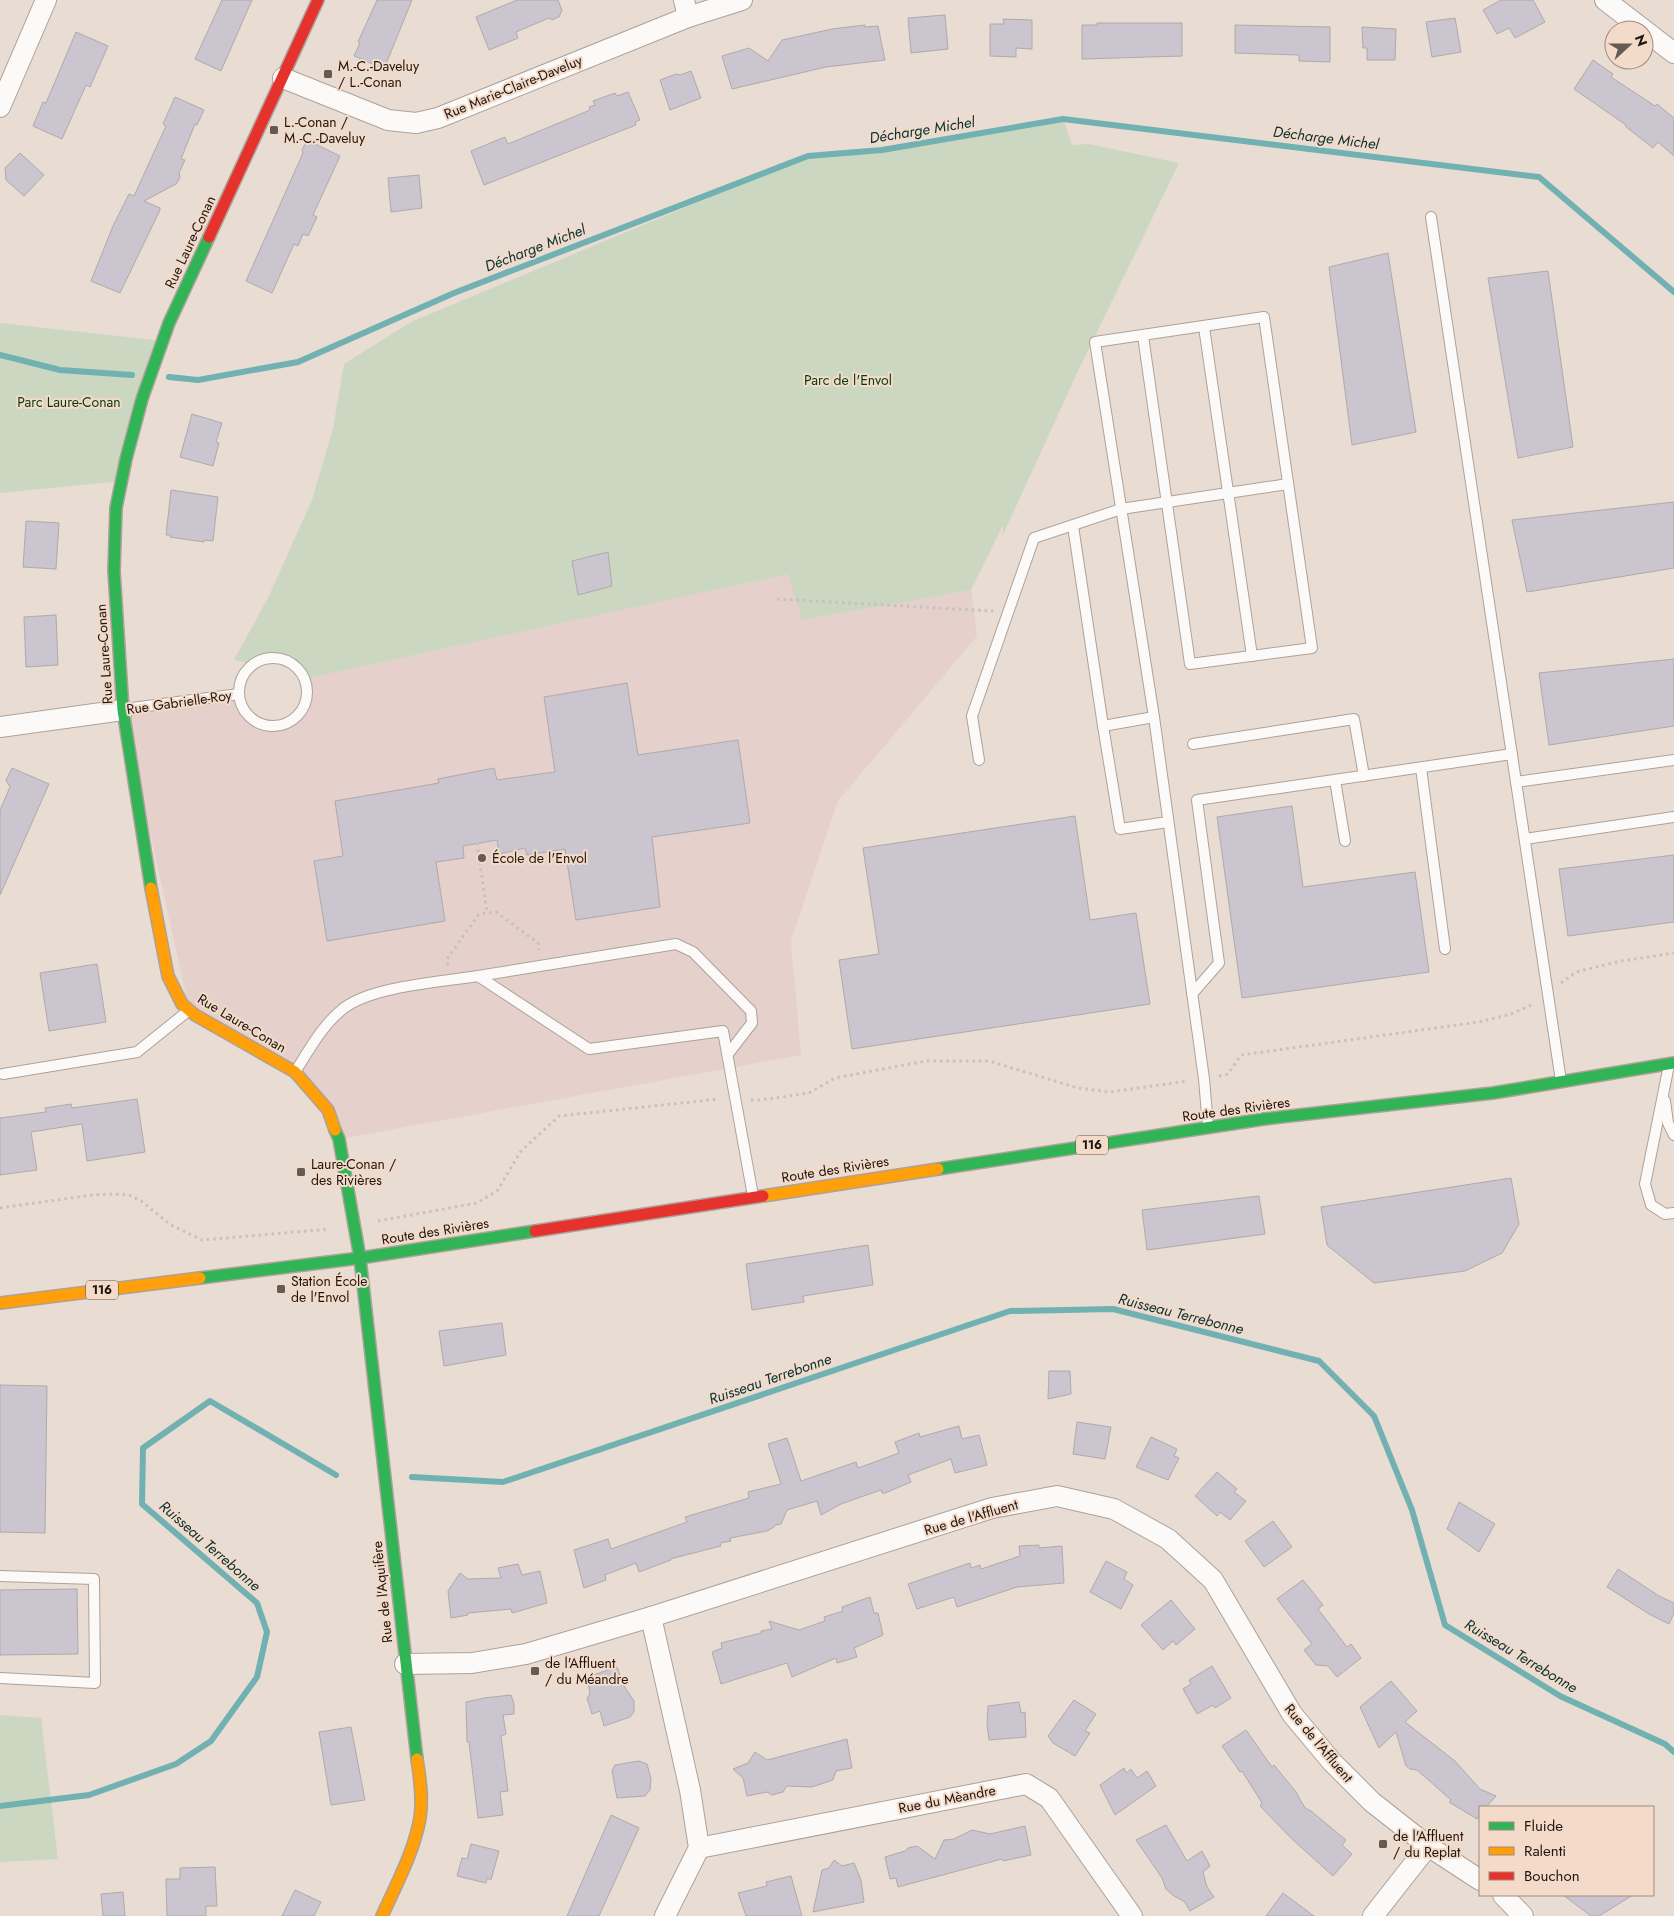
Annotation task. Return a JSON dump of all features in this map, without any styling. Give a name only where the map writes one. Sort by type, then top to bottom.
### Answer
[{"type":"street","points":[[0,107],[46,0]]},
{"type":"street","name":"Rue Laure-Conan","points":[[318,0],[169,323],[142,399],[126,459],[116,508],[114,571],[123,710],[157,924],[168,976],[182,1004],[189,1010],[295,1072],[328,1110],[339,1139],[360,1258]]},
{"type":"street","name":"Rue Marie-Claire-Daveluy","points":[[283,78],[388,120],[416,123],[438,118],[686,8],[742,0]]},
{"type":"street","points":[[1605,0],[1674,53]]},
{"type":"street","name":"Rue Gabrielle-Roy","points":[[0,727],[123,710]]},
{"type":"street","name":"Route des Rivières","points":[[0,1303],[360,1258],[1208,1127],[1493,1093],[1672,1063]]},
{"type":"street","name":"Rue de l'Aquifère","points":[[360,1258],[405,1664],[420,1781],[420,1817],[411,1849],[382,1916]]},
{"type":"street","name":"Rue de l'Affluent","points":[[405,1664],[472,1663],[526,1654],[650,1617],[992,1508],[1057,1496],[1114,1509],[1168,1539],[1213,1580],[1292,1714],[1332,1762],[1372,1802],[1428,1846],[1479,1879]]},
{"type":"street","points":[[650,1617],[690,1790],[699,1848],[665,1916]]},
{"type":"street","name":"Rue du Mèandre","points":[[699,1848],[1026,1784],[1049,1798],[1132,1916]]},
{"type":"street","points":[[1373,1916],[1428,1846]]},
{"type":"street","points":[[1504,1896],[1523,1916]]},
{"type":"lane","points":[[1431,217],[1561,1082]]},
{"type":"lane","points":[[1142,336],[1190,664],[1312,648],[1264,317],[1095,342],[1154,717],[1204,1079],[1208,1127]]},
{"type":"lane","points":[[1204,327],[1252,656]]},
{"type":"lane","points":[[979,760],[972,716],[1034,538],[1121,510],[1288,484]]},
{"type":"lane","points":[[1073,526],[1120,830],[1168,822]]},
{"type":"lane","points":[[269,658],[285,660],[295,666],[304,679],[307,696],[301,711],[287,723],[272,726],[258,723],[250,718],[244,711],[239,694],[244,672],[252,664],[269,658]]},
{"type":"lane","name":"Rue Gabrielle-Roy","points":[[123,710],[239,694]]},
{"type":"lane","points":[[1103,726],[1154,717]]},
{"type":"lane","points":[[1194,744],[1354,719],[1364,776]]},
{"type":"lane","points":[[1192,994],[1219,963],[1197,800],[1512,754]]},
{"type":"lane","points":[[1516,782],[1674,760]]},
{"type":"lane","points":[[1421,768],[1445,950]]},
{"type":"lane","points":[[1335,780],[1345,841]]},
{"type":"lane","points":[[1525,839],[1674,817]]},
{"type":"lane","points":[[295,1072],[322,1031],[344,1008],[374,992],[676,944],[693,952],[751,1011],[752,1024],[728,1054]]},
{"type":"lane","points":[[478,976],[589,1050],[723,1031],[753,1197]]},
{"type":"lane","points":[[3,1074],[137,1052],[189,1010]]},
{"type":"lane","points":[[1672,1063],[1645,1184],[1651,1205],[1665,1214],[1674,1213]]},
{"type":"lane","points":[[1664,1092],[1668,1123],[1674,1135]]},
{"type":"lane","points":[[0,1576],[94,1579],[95,1682],[0,1678]]},
{"type":"path","points":[[777,599],[1001,612]]},
{"type":"path","points":[[477,843],[487,912]]},
{"type":"path","points":[[451,981],[447,959],[479,914],[487,912],[496,912],[538,943],[542,966]]},
{"type":"path","points":[[1562,982],[1576,972],[1621,961],[1674,953]]},
{"type":"path","points":[[377,1221],[477,1203],[497,1191],[521,1151],[559,1116],[708,1098],[762,1100],[809,1092],[836,1078],[926,1061],[989,1061],[1078,1088],[1110,1092],[1228,1074],[1241,1055],[1479,1022],[1530,1007]]},
{"type":"path","points":[[0,1208],[92,1195],[128,1195],[141,1202],[171,1226],[202,1240],[325,1230]]},
{"type":"shaded area","name":"École de l'Envol","points":[[788,574],[802,620],[971,590],[977,636],[838,801],[791,941],[801,1055],[339,1139],[321,1101],[187,1000],[123,710],[239,694],[244,711],[250,718],[265,725],[280,726],[295,718],[301,711],[307,696],[304,679]]},
{"type":"green space","name":"Parc de l'Envol","points":[[1063,119],[1072,145],[1089,144],[1179,163],[1077,373],[1003,535],[1003,525],[971,590],[802,620],[788,574],[304,679],[295,666],[285,660],[269,658],[252,664],[234,660],[268,598],[312,500],[333,429],[344,364],[411,322],[808,156],[911,147]]},
{"type":"green space","name":"Parc Laure-Conan","points":[[0,323],[163,341],[122,481],[0,493]]},
{"type":"green space","points":[[0,1715],[41,1718],[58,1859],[0,1862]]},
{"type":"building","points":[[222,0],[252,0],[221,71],[195,59]]},
{"type":"building","points":[[377,0],[412,0],[384,69],[354,56],[360,43],[358,42]]},
{"type":"building","points":[[517,0],[558,0],[562,10],[559,17],[552,20],[549,18],[516,32],[518,38],[489,50],[476,17]]},
{"type":"building","points":[[1501,0],[1533,0],[1545,22],[1515,38],[1509,28],[1497,34],[1483,10]]},
{"type":"building","points":[[945,15],[948,49],[911,53],[908,18]]},
{"type":"building","points":[[1455,18],[1461,52],[1432,57],[1426,22]]},
{"type":"building","points":[[1003,19],[1032,20],[1032,49],[1016,48],[1016,57],[990,56],[990,24],[1004,24]]},
{"type":"building","points":[[1097,23],[1182,23],[1182,56],[1082,59],[1082,25],[1097,25]]},
{"type":"building","points":[[865,25],[865,27],[878,26],[885,60],[826,67],[732,89],[722,56],[749,48],[768,61],[782,40],[832,29]]},
{"type":"building","points":[[1235,25],[1330,27],[1330,62],[1299,61],[1299,55],[1235,53]]},
{"type":"building","points":[[1362,27],[1396,29],[1395,60],[1367,60],[1367,48],[1363,48]]},
{"type":"building","points":[[76,32],[108,46],[90,87],[86,85],[62,139],[33,126],[43,102],[46,103]]},
{"type":"building","points":[[1593,60],[1604,68],[1604,70],[1613,74],[1611,77],[1655,106],[1657,104],[1674,118],[1674,156],[1658,142],[1653,148],[1626,125],[1574,89]]},
{"type":"building","points":[[691,71],[701,98],[670,110],[660,80]]},
{"type":"building","points":[[628,92],[640,120],[635,122],[636,125],[484,185],[471,151],[505,137],[508,144],[590,110],[589,107],[595,105],[593,101],[615,93],[617,96]]},
{"type":"building","points":[[175,97],[204,110],[197,125],[195,124],[181,159],[185,160],[179,173],[180,178],[176,184],[144,201],[160,208],[160,210],[120,293],[91,281],[113,226],[129,194],[134,196],[166,126],[163,124]]},
{"type":"building","points":[[307,140],[340,156],[313,215],[317,217],[308,236],[303,234],[298,246],[294,244],[272,293],[246,281]]},
{"type":"building","points":[[20,153],[44,175],[24,196],[6,180],[5,168]]},
{"type":"building","points":[[419,175],[422,208],[391,212],[388,178]]},
{"type":"building","points":[[1388,253],[1416,432],[1352,445],[1329,267]]},
{"type":"building","points":[[1548,271],[1573,447],[1518,458],[1488,278]]},
{"type":"building","points":[[192,414],[222,423],[216,442],[219,443],[213,466],[180,457]]},
{"type":"building","points":[[171,490],[218,497],[213,541],[204,540],[204,542],[166,535]]},
{"type":"building","points":[[1674,502],[1674,568],[1527,592],[1512,520]]},
{"type":"building","points":[[26,521],[59,523],[56,569],[23,567]]},
{"type":"building","points":[[608,552],[612,586],[578,595],[572,561]]},
{"type":"building","points":[[56,615],[58,665],[26,667],[24,617]]},
{"type":"building","points":[[1674,659],[1674,726],[1549,745],[1539,673]]},
{"type":"building","points":[[627,683],[638,755],[738,740],[750,823],[652,837],[660,907],[576,920],[565,849],[527,855],[525,848],[499,854],[497,840],[463,846],[464,858],[436,862],[445,921],[327,941],[314,861],[343,856],[335,801],[439,783],[438,779],[494,768],[497,780],[555,772],[544,697]]},
{"type":"building","points":[[12,768],[49,784],[0,895],[0,810],[10,787],[6,780]]},
{"type":"building","points":[[1292,806],[1303,887],[1415,872],[1429,972],[1242,998],[1217,817]]},
{"type":"building","points":[[1075,816],[1090,920],[1136,913],[1150,1004],[852,1049],[839,960],[879,954],[863,848]]},
{"type":"building","points":[[1674,855],[1674,922],[1568,936],[1559,869]]},
{"type":"building","points":[[97,964],[106,1022],[49,1031],[40,973]]},
{"type":"building","points":[[137,1099],[145,1152],[87,1161],[82,1124],[31,1132],[37,1170],[0,1175],[0,1118],[46,1112],[45,1108],[71,1104],[72,1108]]},
{"type":"building","points":[[1511,1178],[1519,1224],[1502,1253],[1465,1271],[1374,1283],[1327,1245],[1321,1207]]},
{"type":"building","points":[[1259,1196],[1265,1234],[1147,1250],[1142,1210]]},
{"type":"building","points":[[868,1245],[873,1285],[803,1296],[804,1302],[752,1310],[746,1264]]},
{"type":"building","points":[[502,1323],[506,1355],[444,1366],[439,1331]]},
{"type":"building","points":[[1049,1371],[1070,1371],[1071,1394],[1048,1399]]},
{"type":"building","points":[[0,1385],[47,1386],[45,1533],[0,1532]]},
{"type":"building","points":[[1077,1422],[1111,1427],[1105,1459],[1073,1454]]},
{"type":"building","points":[[959,1426],[962,1439],[979,1435],[987,1465],[955,1473],[951,1459],[908,1475],[911,1482],[885,1493],[882,1493],[881,1490],[841,1504],[821,1515],[817,1501],[787,1510],[781,1524],[775,1525],[767,1531],[730,1538],[731,1541],[720,1543],[721,1546],[670,1559],[639,1572],[636,1563],[605,1575],[606,1580],[584,1588],[574,1550],[608,1539],[611,1549],[687,1522],[685,1517],[749,1498],[748,1492],[781,1484],[768,1444],[787,1438],[801,1481],[856,1462],[858,1468],[899,1453],[895,1442],[919,1433],[920,1437]]},
{"type":"building","points":[[1151,1437],[1177,1449],[1174,1456],[1179,1458],[1168,1480],[1136,1467]]},
{"type":"building","points":[[1217,1472],[1237,1489],[1234,1492],[1246,1501],[1230,1520],[1220,1512],[1217,1516],[1195,1496]]},
{"type":"building","points":[[1459,1502],[1495,1524],[1479,1552],[1447,1529]]},
{"type":"building","points":[[1273,1521],[1292,1547],[1264,1567],[1245,1541]]},
{"type":"building","points":[[1039,1545],[1039,1548],[1062,1546],[1064,1583],[1017,1587],[957,1607],[954,1597],[917,1609],[908,1584],[970,1563],[971,1568],[980,1565],[981,1569],[1020,1556],[1019,1546]]},
{"type":"building","points":[[1106,1561],[1127,1572],[1124,1579],[1133,1585],[1121,1609],[1090,1592]]},
{"type":"building","points":[[518,1564],[522,1575],[540,1571],[547,1603],[512,1613],[511,1609],[468,1613],[468,1615],[451,1618],[448,1591],[460,1573],[468,1579],[501,1578],[498,1568]]},
{"type":"building","points":[[1618,1569],[1659,1596],[1674,1603],[1674,1613],[1669,1624],[1649,1614],[1607,1587]]},
{"type":"building","points":[[1303,1580],[1323,1605],[1318,1609],[1347,1647],[1351,1644],[1361,1658],[1337,1677],[1328,1666],[1316,1665],[1304,1650],[1312,1644],[1277,1599]]},
{"type":"building","points":[[77,1589],[78,1654],[0,1655],[0,1590]]},
{"type":"building","points":[[870,1597],[874,1613],[878,1613],[883,1635],[854,1648],[857,1657],[837,1663],[836,1658],[792,1677],[787,1663],[721,1684],[712,1652],[722,1648],[721,1643],[772,1629],[769,1621],[799,1630],[825,1621],[824,1617],[843,1611],[842,1607]]},
{"type":"building","points":[[1171,1600],[1195,1629],[1176,1645],[1173,1641],[1163,1650],[1141,1625]]},
{"type":"building","points":[[1212,1666],[1231,1698],[1215,1708],[1213,1705],[1197,1714],[1183,1689],[1191,1684],[1189,1680]]},
{"type":"building","points":[[617,1667],[624,1686],[634,1701],[634,1712],[630,1717],[604,1726],[600,1711],[592,1714],[587,1698],[590,1694],[587,1677]]},
{"type":"building","points":[[1391,1681],[1417,1711],[1405,1722],[1455,1761],[1480,1789],[1496,1796],[1487,1806],[1479,1806],[1479,1816],[1477,1819],[1449,1802],[1451,1800],[1417,1770],[1406,1766],[1396,1732],[1379,1748],[1360,1707]]},
{"type":"building","points":[[511,1695],[514,1704],[514,1714],[503,1715],[506,1734],[501,1736],[508,1791],[500,1792],[503,1815],[478,1818],[469,1742],[467,1742],[466,1702]]},
{"type":"building","points":[[1074,1700],[1096,1714],[1085,1731],[1090,1733],[1075,1756],[1053,1743],[1048,1736]]},
{"type":"building","points":[[1019,1702],[1021,1713],[1025,1712],[1026,1737],[989,1740],[987,1724],[988,1706]]},
{"type":"building","points":[[351,1727],[365,1800],[331,1805],[319,1732]]},
{"type":"building","points":[[1246,1730],[1272,1767],[1274,1765],[1296,1792],[1305,1808],[1346,1840],[1342,1845],[1352,1854],[1333,1876],[1292,1839],[1260,1806],[1262,1803],[1242,1771],[1240,1772],[1222,1746]]},
{"type":"building","points":[[847,1739],[852,1768],[836,1771],[833,1780],[812,1787],[787,1786],[783,1792],[772,1795],[767,1792],[747,1796],[743,1778],[733,1769],[748,1763],[755,1752],[767,1760]]},
{"type":"building","points":[[639,1761],[647,1764],[651,1779],[650,1790],[645,1796],[617,1798],[612,1771],[615,1765]]},
{"type":"building","points":[[1124,1768],[1126,1773],[1131,1769],[1137,1778],[1147,1771],[1156,1786],[1115,1815],[1100,1785]]},
{"type":"building","points":[[611,1815],[639,1828],[599,1916],[567,1916]]},
{"type":"building","points":[[1166,1825],[1187,1861],[1202,1851],[1210,1866],[1203,1872],[1207,1887],[1214,1897],[1190,1911],[1185,1902],[1166,1889],[1162,1878],[1136,1840]]},
{"type":"building","points":[[1025,1826],[1031,1855],[1003,1861],[1002,1859],[898,1887],[896,1878],[890,1879],[885,1857],[917,1846],[935,1859],[944,1840],[954,1839],[972,1830],[990,1834]]},
{"type":"building","points":[[471,1844],[499,1851],[491,1880],[487,1878],[486,1883],[457,1876],[462,1858],[467,1859]]},
{"type":"building","points":[[834,1860],[842,1866],[854,1863],[861,1880],[864,1902],[813,1912],[822,1870],[829,1868]]},
{"type":"building","points":[[215,1867],[217,1906],[206,1906],[206,1916],[167,1916],[166,1879],[180,1879],[180,1868]]},
{"type":"building","points":[[791,1876],[802,1916],[746,1916],[738,1893],[767,1886],[766,1882]]},
{"type":"building","points":[[295,1890],[321,1902],[314,1916],[282,1916]]},
{"type":"building","points":[[123,1892],[125,1916],[103,1916],[101,1894]]},
{"type":"building","points":[[1283,1893],[1314,1916],[1266,1916]]},
{"type":"building","points":[[1564,1896],[1631,1896],[1599,1916],[1591,1916]]},
{"type":"waterway","name":"Décharge Michel","points":[[169,377],[198,380],[298,362],[454,293],[808,156],[882,150],[1063,119],[1539,177],[1674,292]]},
{"type":"waterway","name":"Décharge Michel","points":[[0,355],[60,370],[132,375]]},
{"type":"waterway","name":"Ruisseau Terrebonne","points":[[412,1477],[503,1482],[1010,1311],[1113,1309],[1319,1361],[1374,1416],[1412,1510],[1445,1625],[1560,1696],[1665,1744],[1674,1752]]},
{"type":"waterway","name":"Ruisseau Terrebonne","points":[[0,1806],[89,1795],[176,1764],[211,1741],[257,1677],[267,1632],[257,1603],[142,1504],[143,1448],[210,1401],[336,1475]]},
{"type":"traffic: fast","points":[[151,888],[123,710],[114,571],[116,508],[126,459],[142,399],[169,323],[209,237]]},
{"type":"traffic: fast","points":[[938,1169],[1264,1119],[1493,1093],[1674,1063]]},
{"type":"traffic: fast","points":[[335,1130],[339,1139],[360,1258],[417,1759]]},
{"type":"traffic: fast","points":[[200,1278],[360,1258],[535,1231]]},
{"type":"traffic: slow","points":[[151,888],[168,976],[182,1004],[195,1015],[295,1072],[328,1110],[335,1130]]},
{"type":"traffic: slow","points":[[763,1196],[938,1169]]},
{"type":"traffic: slow","points":[[0,1303],[200,1278]]},
{"type":"traffic: slow","points":[[382,1916],[414,1843],[420,1818],[420,1781],[417,1759]]},
{"type":"traffic: jam","points":[[209,237],[318,0]]},
{"type":"traffic: jam","points":[[535,1231],[763,1196]]},
{"type":"place","name":"M.-C.-Daveluy / L.-Conan","points":[[328,74]]},
{"type":"place","name":"L.-Conan / M.-C.-Daveluy","points":[[274,130]]},
{"type":"place","name":"École de l'Envol","points":[[482,858]]},
{"type":"place","name":"Laure-Conan / des Rivières","points":[[301,1172]]},
{"type":"place","name":"Station École de l'Envol","points":[[281,1289]]},
{"type":"place","name":"de l'Affluent / du Méandre","points":[[535,1671]]},
{"type":"place","name":"de l'Affluent / du Replat","points":[[1383,1844]]}]
